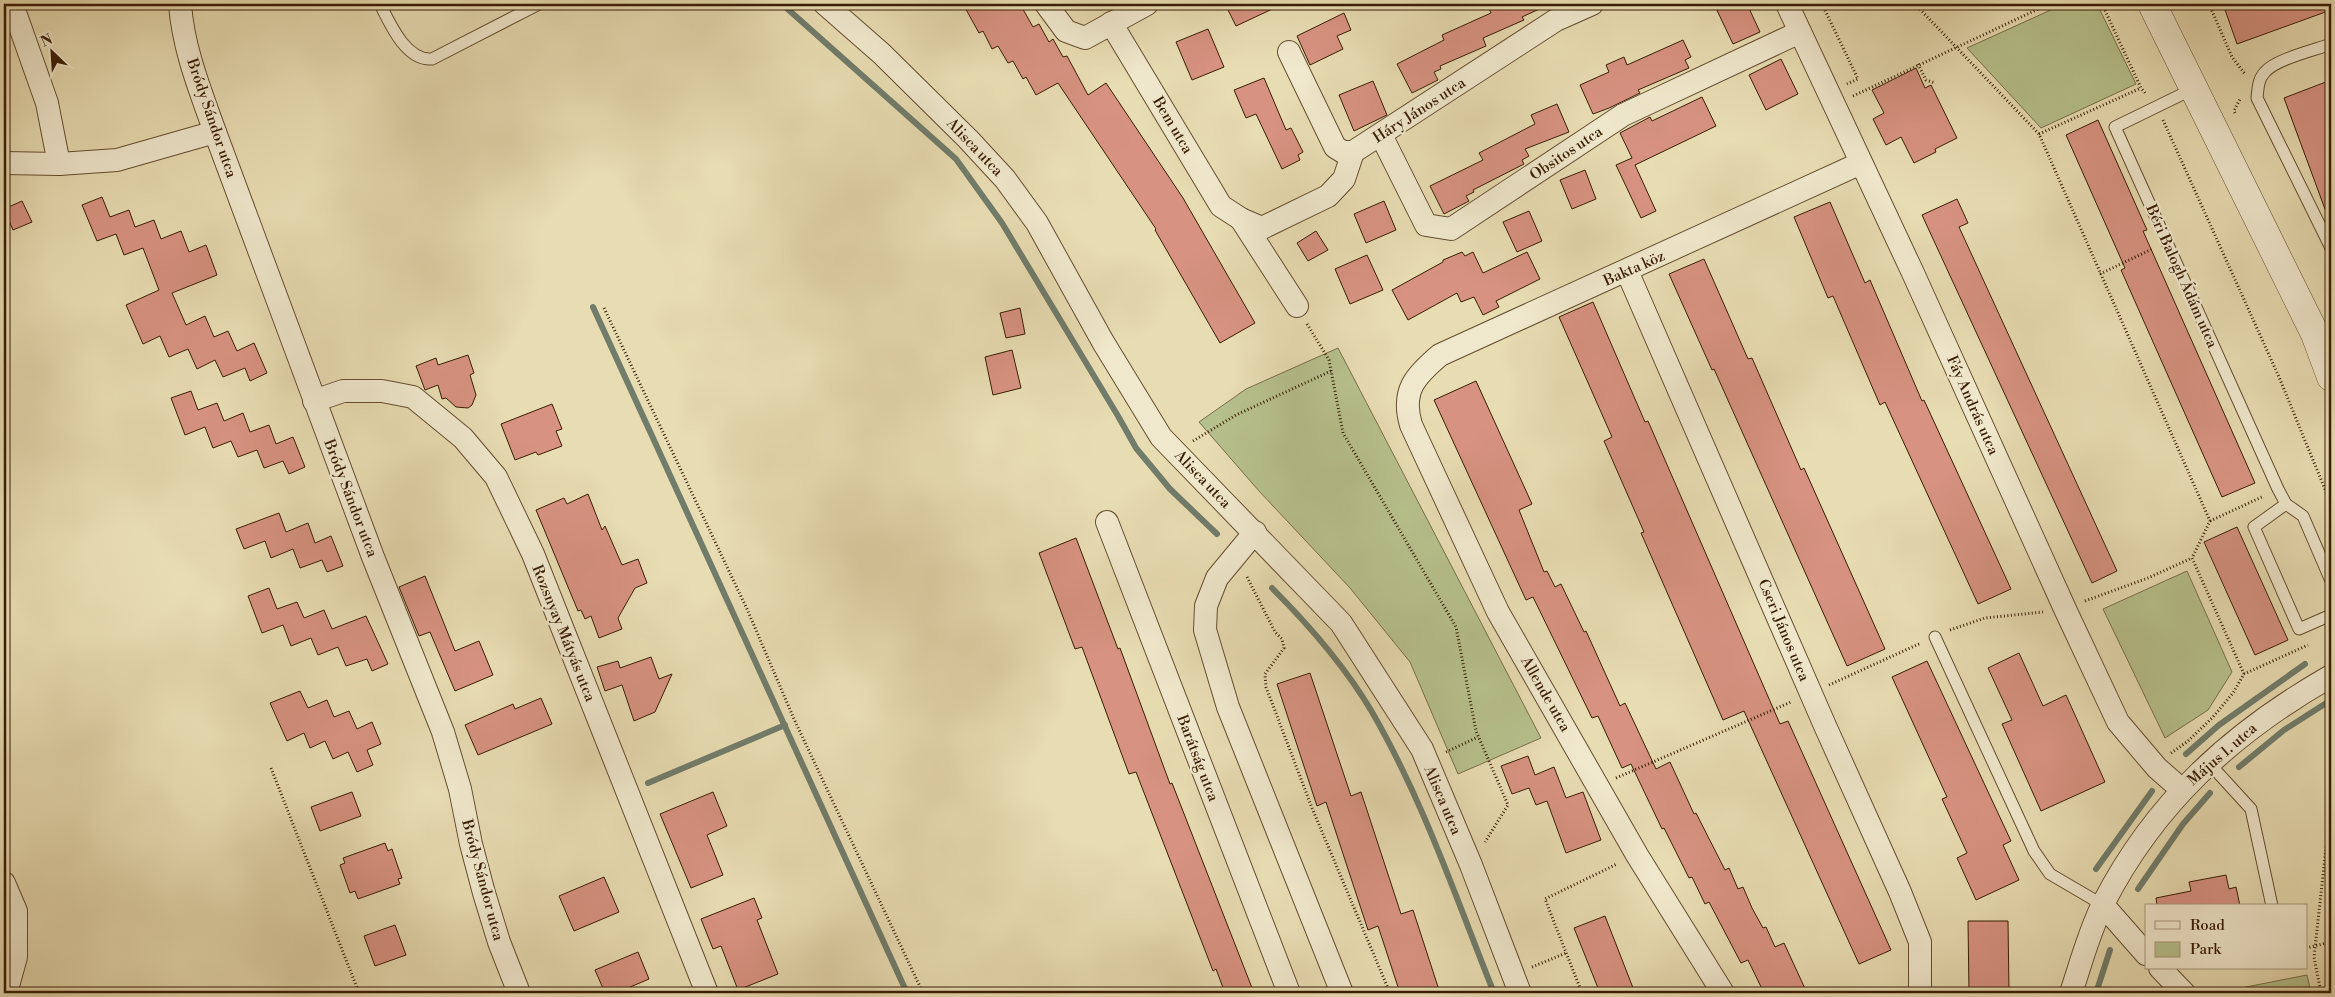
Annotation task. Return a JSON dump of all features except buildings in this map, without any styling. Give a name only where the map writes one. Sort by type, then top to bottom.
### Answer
[{"type":"street","points":[[12,4],[47,103],[59,164]]},
{"type":"street","name":"Bródy Sándor utca","points":[[180,4],[182,22],[196,78],[215,132],[373,558],[444,732],[460,790],[471,844],[484,893],[499,942],[519,993]]},
{"type":"street","name":"Alisca utca","points":[[825,4],[882,54],[968,139],[1005,179],[1036,222],[1103,342],[1161,437],[1341,623],[1422,749],[1516,984]]},
{"type":"street","points":[[1046,4],[1066,31],[1085,38],[1148,4]]},
{"type":"street","name":"Háry János utca","points":[[1353,152],[1556,20],[1592,4]]},
{"type":"street","name":"Fáy András utca","points":[[1787,4],[1913,273],[2065,609],[2120,725],[2156,768],[2182,790]]},
{"type":"street","points":[[2152,4],[2315,334],[2331,377]]},
{"type":"street","name":"Bem utca","points":[[1111,23],[1221,206],[1242,219],[1262,228],[1328,196],[1344,179],[1353,152]]},
{"type":"street","name":"Obsitos utca","points":[[1381,134],[1426,225],[1451,229],[1623,114],[1800,32]]},
{"type":"street","points":[[1289,52],[1335,147],[1343,152],[1353,152]]},
{"type":"street","points":[[4,164],[59,164],[117,160],[215,132]]},
{"type":"street","name":"Bakta köz","points":[[1414,381],[1422,370],[1440,355],[1861,163]]},
{"type":"street","name":"Bem utca","points":[[1242,219],[1297,306]]},
{"type":"street","name":"Cseri János utca","points":[[1627,271],[1920,942],[1920,993]]},
{"type":"street","name":"Allende utca","points":[[1414,381],[1407,396],[1407,412],[1411,425],[1498,612],[1600,786],[1637,855],[1723,993]]},
{"type":"street","name":"Rozsnyay Mátyás utca","points":[[314,401],[343,391],[382,390],[413,398],[463,438],[496,477],[533,554],[707,993]]},
{"type":"street","name":"Barátság utca","points":[[1106,522],[1289,993]]},
{"type":"street","points":[[1255,532],[1217,578],[1206,606],[1205,630],[1228,707],[1342,993]]},
{"type":"street","name":"Május 1. utca","points":[[2071,993],[2102,905],[2132,853],[2182,790],[2208,762],[2261,720],[2331,676]]},
{"type":"street","points":[[4,883],[16,911],[16,957],[6,993]]},
{"type":"street","points":[[2102,905],[2145,953]]},
{"type":"street","points":[[2162,970],[2184,993]]},
{"type":"lane","points":[[380,4],[409,51],[424,60],[432,59],[538,4]]},
{"type":"lane","points":[[2331,44],[2277,64],[2267,70],[2258,85],[2257,98],[2331,248]]},
{"type":"lane","name":"Béri Balogh Ádám utca","points":[[2195,88],[2115,127],[2278,489],[2286,504],[2303,516],[2331,581]]},
{"type":"lane","points":[[2286,504],[2254,527],[2299,629],[2331,614]]},
{"type":"lane","points":[[1935,637],[2034,852],[2050,874],[2102,905]]},
{"type":"lane","points":[[2208,762],[2251,809],[2272,904]]},
{"type":"path","points":[[1915,4],[2039,134],[2210,520]]},
{"type":"path","points":[[1849,98],[2049,4]]},
{"type":"path","points":[[2102,4],[2141,88],[2157,107],[2279,377],[2331,504]]},
{"type":"path","points":[[2208,4],[2232,57],[2249,80]]},
{"type":"path","points":[[1918,64],[1926,80],[1935,83]]},
{"type":"path","points":[[2039,134],[2141,88]]},
{"type":"path","points":[[2238,120],[2234,111],[2242,95]]},
{"type":"path","points":[[2100,274],[2167,242]]},
{"type":"path","points":[[1297,306],[1329,360],[1343,433],[1456,627],[1478,737],[1508,805],[1470,865]]},
{"type":"path","points":[[604,308],[747,609],[794,718],[923,993]]},
{"type":"path","points":[[1176,452],[1236,415],[1331,371]]},
{"type":"path","points":[[1600,786],[1957,627],[1985,618],[2065,609],[2148,578],[2192,558],[2210,520],[2278,489]]},
{"type":"path","points":[[1236,556],[1275,632],[1282,639],[1284,648],[1265,674],[1266,687],[1312,808],[1390,993]]},
{"type":"path","points":[[2192,558],[2244,674]]},
{"type":"path","points":[[2156,768],[2213,717],[2233,693],[2244,674],[2314,643]]},
{"type":"path","points":[[1470,741],[1478,737]]},
{"type":"path","points":[[271,768],[359,993]]},
{"type":"path","points":[[2321,993],[2314,957],[2331,803]]},
{"type":"path","points":[[1582,993],[1545,898],[1637,855]]},
{"type":"path","points":[[2308,948],[2331,942]]},
{"type":"path","points":[[1516,984],[1566,953]]},
{"type":"green space","points":[[2064,4],[2097,4],[2136,84],[2041,128],[1967,48]]},
{"type":"green space","points":[[1338,348],[1541,738],[1458,774],[1410,662],[1350,588],[1259,491],[1199,422],[1246,389]]},
{"type":"green space","points":[[2187,571],[2232,672],[2208,710],[2165,738],[2103,609]]},
{"type":"green space","points":[[2307,975],[2311,993],[2242,993],[2241,988]]},
{"type":"waterway","points":[[782,4],[956,159],[1002,223],[1136,448],[1170,489],[1217,534]]},
{"type":"waterway","points":[[593,307],[907,993]]},
{"type":"waterway","points":[[1272,588],[1326,647],[1350,678],[1372,712],[1423,815],[1494,993]]},
{"type":"waterway","points":[[2186,754],[2219,725],[2305,664]]},
{"type":"waterway","points":[[2239,767],[2284,730],[2331,700]]},
{"type":"waterway","points":[[648,783],[785,725]]},
{"type":"waterway","points":[[2096,869],[2152,791]]},
{"type":"waterway","points":[[2138,889],[2183,824],[2210,793]]},
{"type":"waterway","points":[[2096,993],[2110,950]]}]
